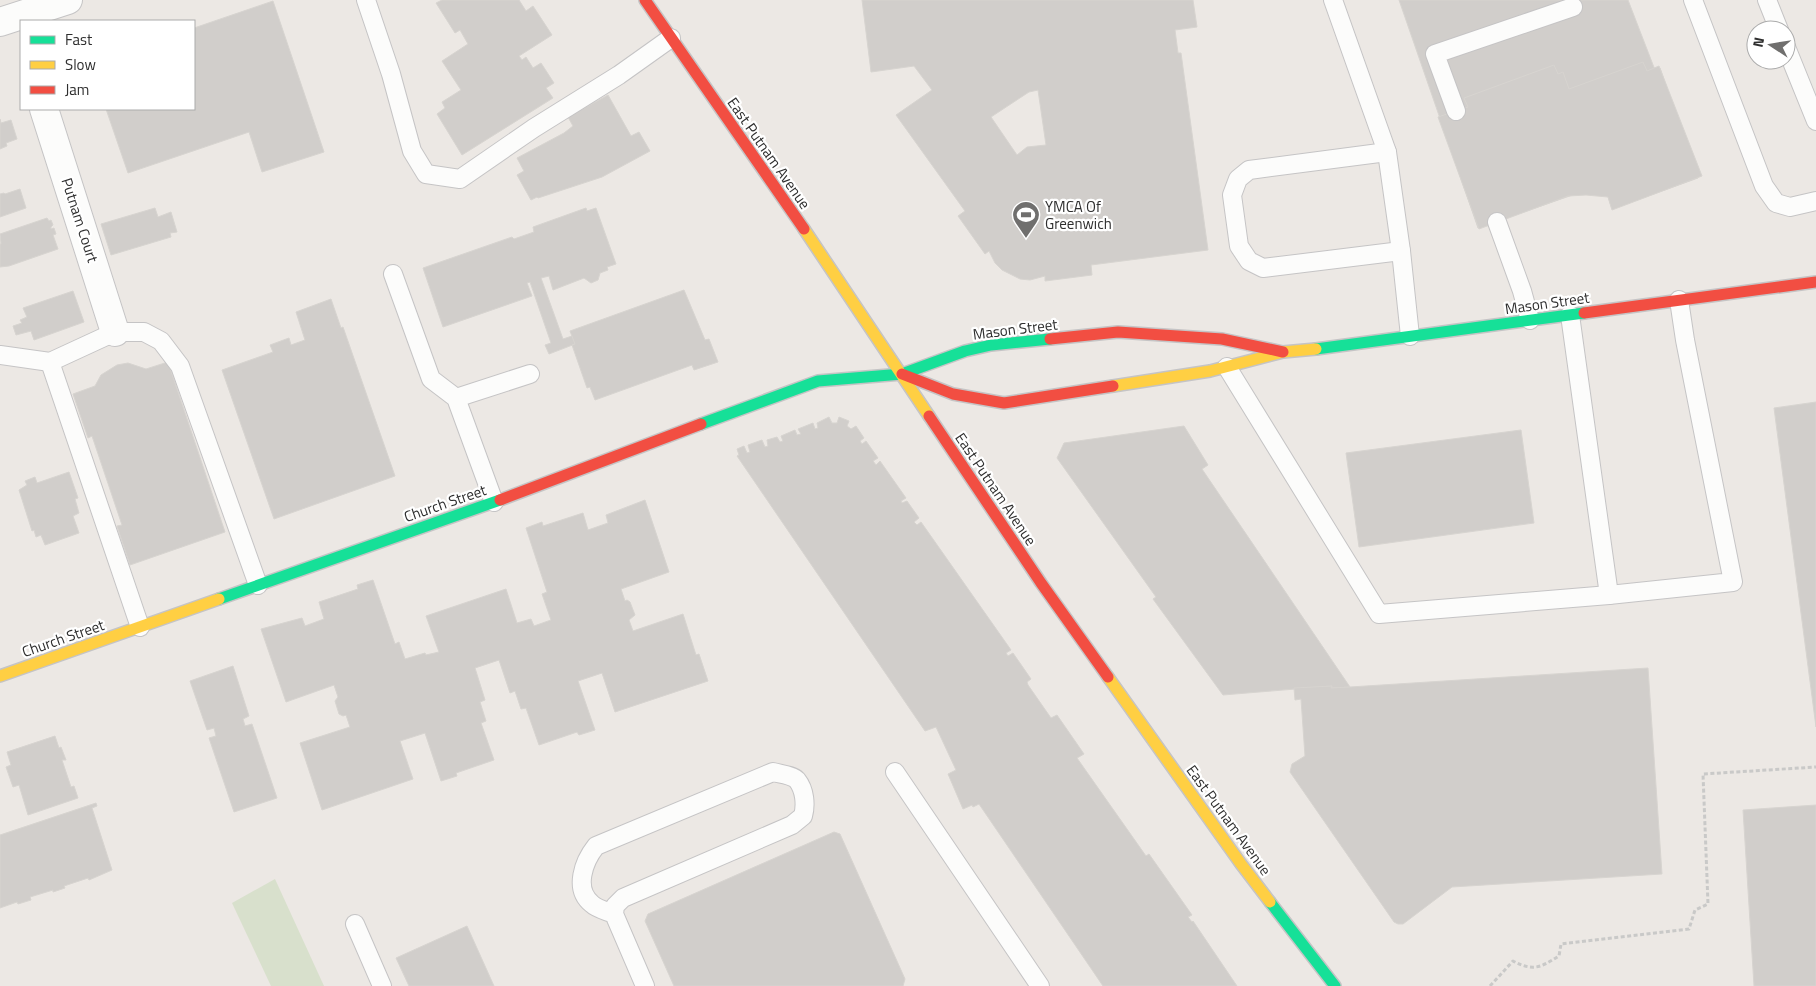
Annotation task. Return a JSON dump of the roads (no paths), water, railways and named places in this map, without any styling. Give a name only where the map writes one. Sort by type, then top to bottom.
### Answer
[{"type":"street","points":[[23,20],[68,0]]},
{"type":"street","name":"East Putnam Avenue","points":[[644,0],[854,302],[1041,583],[1205,815],[1335,986]]},
{"type":"street","name":"Putnam Court","points":[[44,110],[115,332]]},
{"type":"street","name":"Mason Street","points":[[902,374],[953,394],[1004,403],[1210,372],[1283,352],[1816,282]]},
{"type":"street","name":"Mason Street","points":[[902,374],[965,351],[991,345],[1118,332],[1222,340],[1283,352]]},
{"type":"street","name":"Church Street","points":[[0,676],[494,502],[797,388],[818,381],[902,374]]},
{"type":"lane","points":[[366,0],[412,151],[426,174],[460,179],[534,128],[619,75],[671,38]]},
{"type":"lane","points":[[1333,0],[1387,152],[1410,336]]},
{"type":"lane","points":[[1693,0],[1764,186],[1776,204],[1790,207],[1816,201]]},
{"type":"lane","points":[[1767,0],[1775,20]]},
{"type":"lane","points":[[1456,111],[1435,54],[1573,7]]},
{"type":"lane","points":[[1795,70],[1816,121]]},
{"type":"lane","points":[[1387,152],[1249,170],[1238,179],[1232,195],[1240,246],[1249,261],[1263,268],[1400,252]]},
{"type":"lane","points":[[1497,222],[1522,290],[1530,320]]},
{"type":"lane","points":[[393,274],[431,379],[456,398],[494,502]]},
{"type":"lane","points":[[1227,367],[1378,614],[1609,595],[1733,582],[1685,340],[1679,300]]},
{"type":"lane","points":[[1570,315],[1609,595]]},
{"type":"lane","points":[[0,355],[50,362],[115,332],[144,332],[161,341],[180,366],[258,585]]},
{"type":"lane","points":[[50,362],[140,627]]},
{"type":"lane","points":[[456,398],[530,374]]},
{"type":"lane","points":[[614,914],[591,904],[584,892],[582,872],[587,856],[596,846],[773,772],[785,774],[796,779],[806,804],[803,816],[792,825],[623,898],[615,906],[614,914],[645,986]]},
{"type":"lane","points":[[895,772],[1040,986]]},
{"type":"lane","points":[[354,924],[382,986]]},
{"type":"place","name":"YMCA Of Greenwich","points":[[1026,239]]}]
